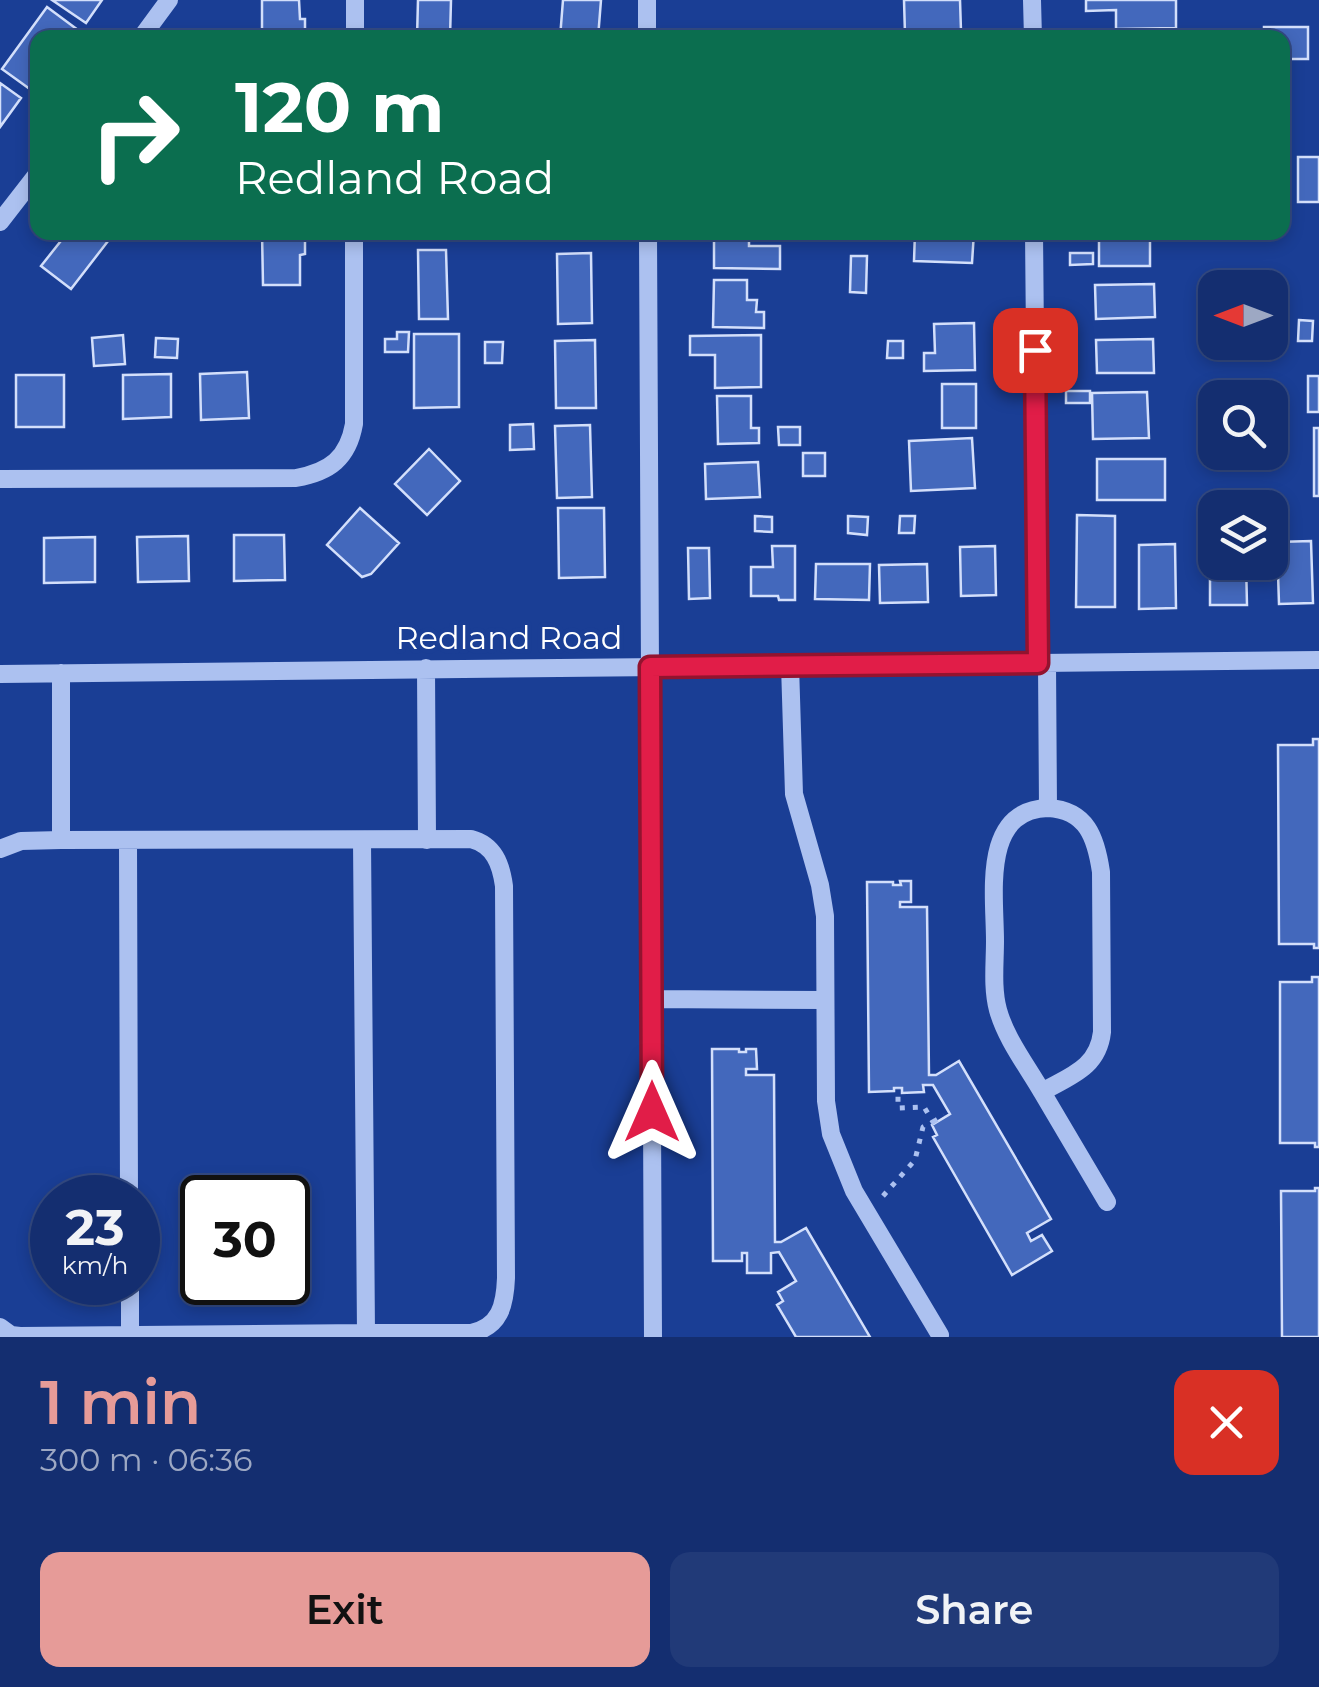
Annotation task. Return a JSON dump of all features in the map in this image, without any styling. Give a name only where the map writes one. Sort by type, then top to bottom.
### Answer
[{"type":"street","points":[[147,30],[169,0]]},
{"type":"street","points":[[355,0],[355,30]]},
{"type":"street","points":[[647,0],[647,30]]},
{"type":"street","points":[[1032,0],[1032,30]]},
{"type":"street","points":[[0,222],[30,183]]},
{"type":"street","points":[[0,480],[296,478],[328,468],[351,443],[354,424],[354,240]]},
{"type":"street","points":[[648,240],[653,1337]]},
{"type":"street","points":[[1034,240],[1048,808]]},
{"type":"street","name":"Redland Road","points":[[0,674],[1319,660]]},
{"type":"street","points":[[790,664],[792,780],[824,901],[826,1102],[830,1134],[854,1191],[940,1335]]},
{"type":"street","points":[[426,668],[427,840]]},
{"type":"street","points":[[61,673],[61,840]]},
{"type":"street","points":[[1042,1092],[1088,1063],[1099,1048],[1102,1032],[1099,856],[1088,828],[1077,816],[1048,808],[1020,814],[1001,836],[996,851],[994,982],[999,1015],[1042,1092],[1107,1202]]},
{"type":"street","points":[[0,849],[21,841],[61,840],[482,842],[496,856],[503,877],[505,1293],[498,1318],[471,1333],[20,1336],[0,1327]]},
{"type":"street","points":[[128,840],[129,1175]]},
{"type":"street","points":[[362,840],[366,1333]]},
{"type":"street","points":[[651,999],[825,1000]]},
{"type":"street","points":[[130,1305],[130,1334]]},
{"type":"path","points":[[898,1088],[898,1108],[924,1107],[932,1122]]},
{"type":"path","points":[[877,1202],[915,1160],[923,1127],[944,1115]]},
{"type":"building","points":[[52,0],[102,0],[86,23]]},
{"type":"building","points":[[262,0],[299,0],[305,30],[262,30]]},
{"type":"building","points":[[418,0],[451,0],[450,30],[417,30]]},
{"type":"building","points":[[563,0],[601,0],[599,30],[561,30]]},
{"type":"building","points":[[904,0],[960,0],[961,30],[905,30]]},
{"type":"building","points":[[1086,0],[1176,0],[1176,28],[1116,29],[1116,10],[1086,11]]},
{"type":"building","points":[[47,7],[78,30],[30,30]]},
{"type":"building","points":[[1308,27],[1308,59],[1290,59],[1290,30],[1264,30]]},
{"type":"building","points":[[30,30],[30,89],[2,69]]},
{"type":"building","points":[[0,83],[21,98],[0,127]]},
{"type":"building","points":[[1298,157],[1319,157],[1319,202],[1298,202]]},
{"type":"building","points":[[62,240],[109,240],[71,289],[41,266]]},
{"type":"building","points":[[262,240],[305,240],[305,254],[300,255],[300,285],[263,285]]},
{"type":"building","points":[[714,240],[749,240],[749,246],[780,246],[780,269],[714,268]]},
{"type":"building","points":[[915,240],[973,240],[972,263],[914,261]]},
{"type":"building","points":[[1099,240],[1150,240],[1150,266],[1099,266]]},
{"type":"building","points":[[418,250],[446,250],[448,319],[419,319]]},
{"type":"building","points":[[591,253],[592,323],[558,324],[557,254]]},
{"type":"building","points":[[1070,253],[1093,253],[1093,264],[1070,265]]},
{"type":"building","points":[[851,256],[867,256],[866,293],[850,292]]},
{"type":"building","points":[[714,280],[747,280],[747,300],[757,300],[756,312],[764,312],[764,328],[713,327]]},
{"type":"building","points":[[1154,284],[1155,317],[1096,319],[1095,285]]},
{"type":"building","points":[[1299,320],[1313,321],[1312,341],[1298,341]]},
{"type":"building","points":[[974,323],[975,370],[924,371],[924,353],[935,353],[934,324]]},
{"type":"building","points":[[397,332],[409,332],[408,352],[385,352],[385,339],[397,339]]},
{"type":"building","points":[[414,334],[459,334],[459,407],[414,408]]},
{"type":"building","points":[[123,335],[125,364],[94,366],[92,338]]},
{"type":"building","points":[[761,335],[761,387],[715,388],[715,355],[690,355],[690,336]]},
{"type":"building","points":[[156,338],[178,339],[177,358],[155,357]]},
{"type":"building","points":[[1153,339],[1154,373],[1097,373],[1096,340]]},
{"type":"building","points":[[595,340],[596,408],[556,408],[555,341]]},
{"type":"building","points":[[888,341],[903,341],[903,358],[887,358]]},
{"type":"building","points":[[485,342],[503,342],[502,363],[485,363]]},
{"type":"building","points":[[247,372],[249,418],[201,420],[200,374]]},
{"type":"building","points":[[171,374],[171,417],[123,419],[123,375]]},
{"type":"building","points":[[16,375],[64,375],[64,427],[16,427]]},
{"type":"building","points":[[1308,376],[1319,376],[1319,412],[1308,412]]},
{"type":"building","points":[[942,384],[976,384],[976,428],[942,428]]},
{"type":"building","points":[[1066,391],[1090,391],[1090,403],[1066,403]]},
{"type":"building","points":[[1147,392],[1149,438],[1093,439],[1092,393]]},
{"type":"building","points":[[717,396],[751,396],[751,428],[759,428],[759,443],[718,444]]},
{"type":"building","points":[[533,424],[534,449],[510,450],[510,425]]},
{"type":"building","points":[[590,425],[592,497],[557,498],[555,426]]},
{"type":"building","points":[[778,427],[800,427],[800,445],[779,445]]},
{"type":"building","points":[[1314,428],[1319,428],[1319,496],[1314,496]]},
{"type":"building","points":[[972,438],[975,488],[911,491],[909,441]]},
{"type":"building","points":[[429,449],[460,481],[427,515],[395,484]]},
{"type":"building","points":[[803,453],[825,453],[825,476],[803,476]]},
{"type":"building","points":[[1097,459],[1165,459],[1165,500],[1097,500]]},
{"type":"building","points":[[758,462],[760,497],[706,499],[705,464]]},
{"type":"building","points":[[360,508],[399,543],[371,574],[362,577],[327,545]]},
{"type":"building","points":[[558,508],[604,508],[605,577],[559,578]]},
{"type":"building","points":[[1077,515],[1115,516],[1115,607],[1076,607]]},
{"type":"building","points":[[755,516],[772,517],[772,532],[755,531]]},
{"type":"building","points":[[848,516],[868,517],[867,535],[848,533]]},
{"type":"building","points":[[900,516],[915,516],[914,533],[899,533]]},
{"type":"building","points":[[234,535],[284,535],[285,580],[234,581]]},
{"type":"building","points":[[188,536],[189,581],[138,582],[137,537]]},
{"type":"building","points":[[95,537],[95,582],[44,583],[44,538]]},
{"type":"building","points":[[1311,541],[1313,603],[1279,604],[1278,580],[1288,580],[1288,542]]},
{"type":"building","points":[[1175,544],[1176,608],[1139,609],[1139,545]]},
{"type":"building","points":[[772,546],[795,546],[795,600],[751,596],[751,567],[773,567]]},
{"type":"building","points":[[995,546],[996,595],[961,596],[960,547]]},
{"type":"building","points":[[688,548],[709,548],[710,598],[689,599]]},
{"type":"building","points":[[816,564],[870,564],[869,600],[815,599]]},
{"type":"building","points":[[927,564],[928,602],[880,603],[879,565]]},
{"type":"building","points":[[1210,580],[1246,580],[1247,605],[1210,605]]},
{"type":"building","points":[[1313,739],[1319,739],[1319,948],[1314,948],[1314,944],[1279,944],[1278,745],[1313,745]]},
{"type":"building","points":[[900,881],[911,881],[911,902],[900,902],[900,907],[927,907],[929,1075],[959,1061],[1051,1219],[1027,1233],[1031,1241],[1042,1235],[1052,1251],[1012,1275],[933,1137],[937,1135],[932,1125],[950,1114],[933,1085],[923,1085],[924,1092],[902,1093],[902,1088],[894,1088],[869,1092],[867,882],[901,885]]},
{"type":"building","points":[[1312,977],[1319,977],[1319,1147],[1315,1143],[1280,1143],[1280,982],[1312,982]]},
{"type":"building","points":[[712,1049],[756,1049],[757,1069],[746,1069],[746,1075],[774,1075],[775,1242],[806,1228],[870,1337],[796,1337],[777,1305],[783,1301],[778,1292],[796,1281],[779,1252],[771,1253],[771,1273],[747,1273],[747,1253],[742,1253],[742,1261],[713,1261]]},
{"type":"building","points":[[1319,1188],[1319,1337],[1282,1337],[1281,1191]]},
{"type":"route","points":[[652,1112],[650,667],[1038,663],[1035,350]]}]
